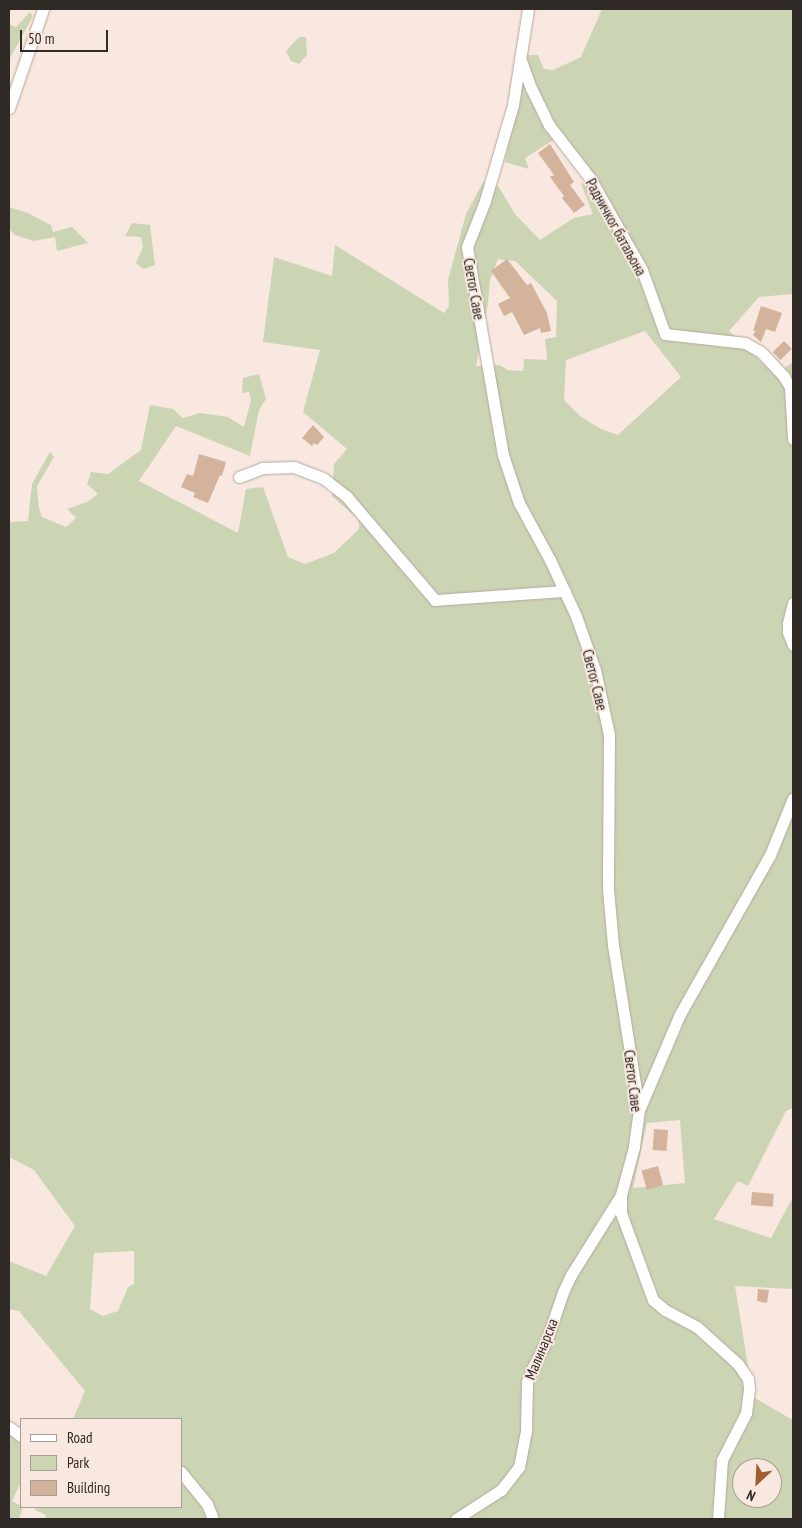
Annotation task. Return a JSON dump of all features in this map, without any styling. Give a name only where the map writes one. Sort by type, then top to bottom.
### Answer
[{"type":"street","points":[[9,108],[42,9]]},
{"type":"street","name":"Светог Саве","points":[[528,9],[513,105],[498,161],[467,247],[503,455],[519,503],[576,616],[595,670],[608,736],[609,898],[613,945],[639,1110],[634,1147],[621,1194],[621,1213],[653,1300],[665,1310],[697,1327],[738,1364],[748,1379],[749,1389],[746,1413],[722,1460],[718,1519]]},
{"type":"street","name":"Радничког батаљона","points":[[520,58],[531,88],[550,125],[590,178],[642,270],[665,334],[738,342],[761,352],[784,376],[790,387],[793,439]]},
{"type":"street","points":[[239,477],[262,468],[294,467],[323,478],[347,497],[435,600],[565,591]]},
{"type":"street","points":[[793,603],[788,623],[788,632],[793,646]]},
{"type":"street","points":[[639,1110],[680,1014],[770,855],[793,798]]},
{"type":"street","name":"Малинарска","points":[[456,1519],[501,1490],[519,1467],[526,1430],[527,1382],[547,1339],[563,1292],[571,1275],[621,1194]]},
{"type":"street","points":[[9,1427],[20,1435]]},
{"type":"street","points":[[182,1473],[208,1504],[213,1519]]},
{"type":"green space","points":[[602,9],[793,9],[793,294],[759,297],[729,331],[775,375],[793,362],[793,1108],[786,1111],[748,1186],[738,1181],[714,1219],[771,1238],[793,1197],[793,1289],[735,1286],[753,1397],[793,1420],[793,1519],[45,1519],[46,1515],[35,1510],[36,1508],[182,1508],[182,1418],[73,1418],[85,1391],[19,1311],[9,1309],[9,1261],[46,1276],[75,1226],[34,1170],[9,1157],[9,522],[28,521],[32,484],[50,452],[54,457],[37,486],[39,508],[42,517],[66,527],[76,518],[67,509],[87,502],[98,494],[87,484],[91,472],[108,474],[141,450],[150,405],[173,409],[183,418],[200,413],[228,417],[244,427],[251,400],[249,392],[242,393],[243,378],[259,374],[266,399],[259,410],[250,456],[176,426],[139,481],[238,533],[246,489],[263,487],[288,557],[305,564],[334,553],[359,529],[359,520],[332,496],[334,464],[347,449],[303,412],[320,350],[263,342],[274,257],[332,276],[335,245],[444,313],[449,306],[448,280],[466,214],[483,182],[499,187],[515,214],[540,240],[574,218],[593,214],[581,184],[587,180],[555,139],[525,158],[529,169],[505,162],[524,55],[538,55],[544,69],[553,70],[581,57]],"holes":[[[498,259],[515,261],[557,301],[556,337],[545,339],[547,360],[524,359],[523,371],[508,370],[499,365],[476,366],[488,303],[490,280]],[[645,331],[681,377],[618,435],[601,429],[580,416],[564,400],[566,360]],[[680,1120],[685,1183],[633,1188],[647,1123]],[[134,1251],[134,1284],[128,1287],[118,1311],[103,1316],[90,1309],[94,1253]]]},
{"type":"green space","points":[[30,12],[33,16],[9,60],[9,24],[16,27]]},
{"type":"green space","points":[[299,37],[306,37],[307,55],[299,64],[291,61],[286,51]]},
{"type":"green space","points":[[9,207],[28,213],[51,225],[53,232],[72,227],[88,243],[57,251],[55,237],[34,241],[15,235],[9,229]]},
{"type":"green space","points":[[132,223],[150,225],[155,265],[143,269],[136,263],[143,247],[141,237],[125,236]]},
{"type":"green space","points":[[9,1421],[20,1428],[20,1484],[12,1501],[23,1508],[19,1519],[9,1519]]},
{"type":"building","points":[[550,144],[574,182],[570,185],[585,205],[574,213],[562,198],[564,196],[550,177],[554,175],[538,153]]},
{"type":"building","points":[[507,259],[527,285],[531,283],[547,313],[551,331],[541,333],[540,328],[524,335],[512,312],[504,316],[498,304],[510,298],[491,271]]},
{"type":"building","points":[[761,306],[782,313],[775,332],[766,329],[761,342],[753,335],[756,330],[753,331]]},
{"type":"building","points":[[784,341],[792,349],[780,360],[773,352]]},
{"type":"building","points":[[313,425],[324,437],[317,445],[314,443],[312,446],[302,438]]},
{"type":"building","points":[[199,454],[226,462],[222,476],[220,475],[208,503],[193,497],[195,493],[181,487],[187,474],[193,476]]},
{"type":"building","points":[[654,1129],[668,1130],[667,1151],[653,1150]]},
{"type":"building","points":[[658,1166],[663,1185],[647,1190],[642,1170]]},
{"type":"building","points":[[752,1192],[774,1194],[773,1207],[751,1205]]},
{"type":"building","points":[[758,1289],[769,1290],[767,1303],[757,1301]]}]
